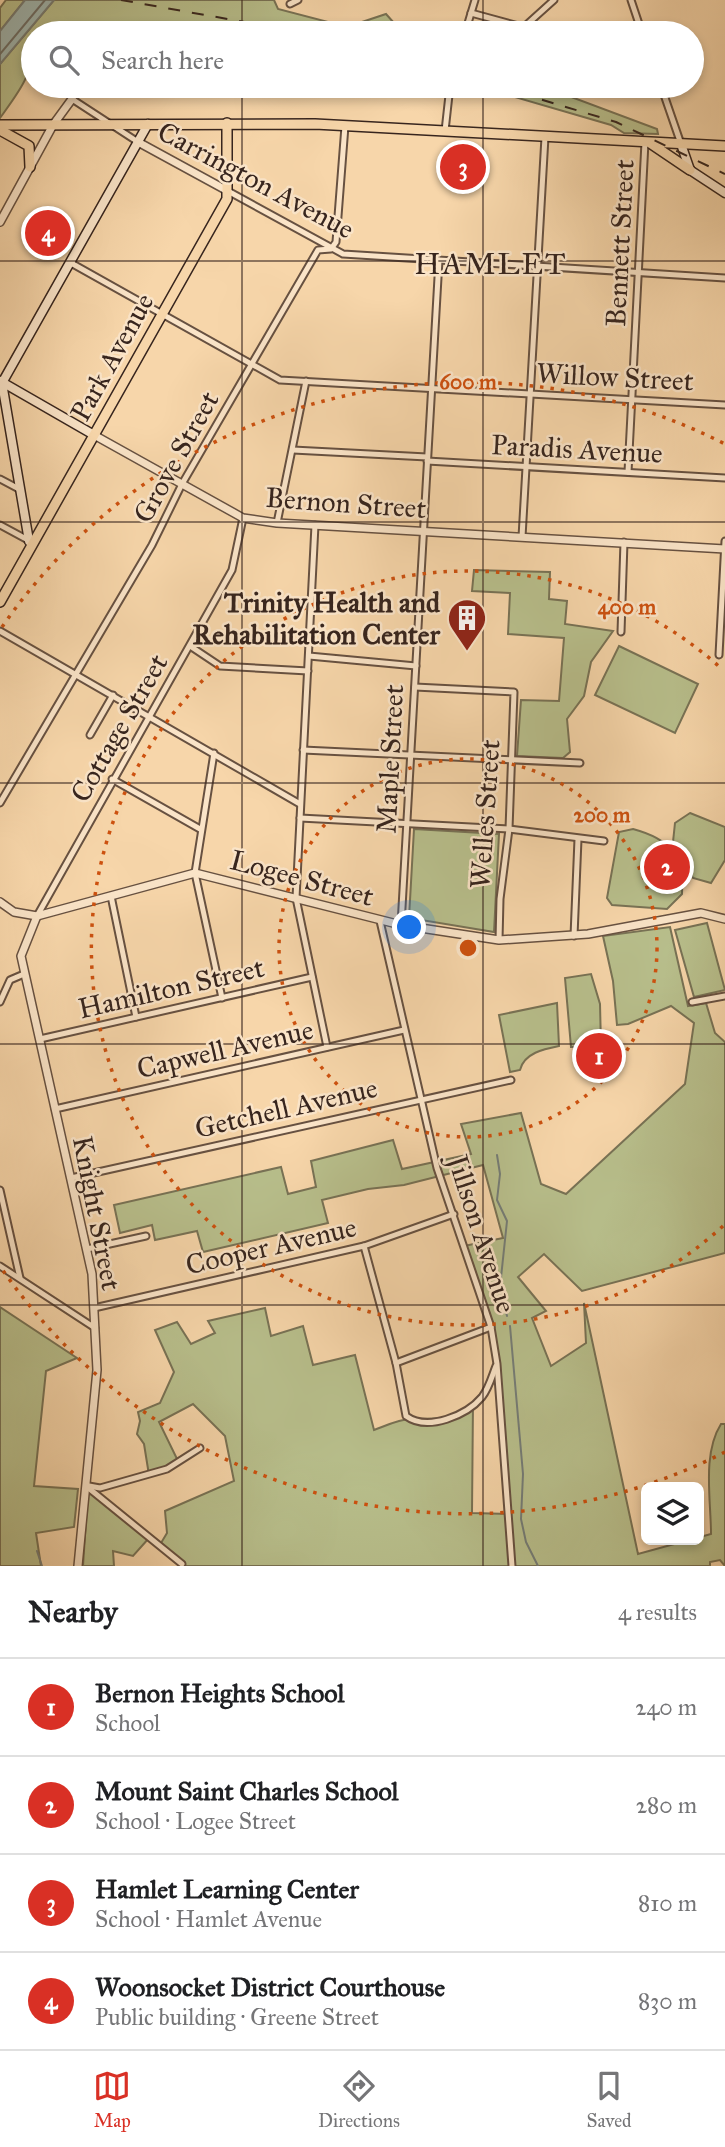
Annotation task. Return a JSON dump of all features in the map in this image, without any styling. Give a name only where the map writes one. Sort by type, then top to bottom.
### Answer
[{"type":"main road","points":[[0,127],[227,123],[345,126],[725,146]]},
{"type":"main road","name":"Park Avenue","points":[[0,602],[31,542],[227,199],[227,123]]},
{"type":"main road","points":[[31,542],[1,382],[148,124]]},
{"type":"main road","points":[[0,127],[29,146],[30,167]]},
{"type":"main road","points":[[647,142],[725,193]]},
{"type":"main road","points":[[681,144],[690,170]]},
{"type":"main road","name":"Bernon Street","points":[[1,382],[94,435]]},
{"type":"street","points":[[290,4],[298,0]]},
{"type":"street","points":[[469,21],[475,0]]},
{"type":"street","points":[[531,21],[554,0]]},
{"type":"street","points":[[631,0],[638,21]]},
{"type":"street","points":[[471,13],[501,21]]},
{"type":"street","points":[[445,132],[448,98]]},
{"type":"street","points":[[665,98],[681,144]]},
{"type":"street","points":[[0,222],[53,125],[72,99]]},
{"type":"street","name":"Carrington Avenue","points":[[72,99],[138,142],[343,254],[725,278]]},
{"type":"street","points":[[331,249],[336,242],[345,126]]},
{"type":"street","points":[[522,537],[545,137]]},
{"type":"street","name":"Bennett Street","points":[[628,472],[647,142]]},
{"type":"street","name":"Grove Street","points":[[0,803],[74,673],[152,545],[182,484],[318,250],[331,249]]},
{"type":"street","name":"Maple Street","points":[[401,925],[439,260]]},
{"type":"street","name":"Willow Street","points":[[71,263],[280,380],[725,405]]},
{"type":"street","points":[[277,523],[306,381]]},
{"type":"street","name":"Bernon Street","points":[[94,435],[243,518],[277,523],[725,549]]},
{"type":"street","name":"Paradis Avenue","points":[[293,450],[725,478]]},
{"type":"street","points":[[0,479],[19,489]]},
{"type":"street","name":"Cottage Street","points":[[21,956],[37,916],[232,570],[243,518]]},
{"type":"street","points":[[0,525],[31,542]]},
{"type":"street","points":[[316,525],[296,898],[327,1047]]},
{"type":"street","points":[[719,655],[725,541]]},
{"type":"street","points":[[621,632],[624,542]]},
{"type":"street","points":[[0,631],[300,804]]},
{"type":"street","points":[[190,646],[220,666],[308,671]]},
{"type":"street","points":[[309,656],[416,666]]},
{"type":"street","name":"Welles Street","points":[[415,687],[514,692],[509,829],[500,899],[499,940]]},
{"type":"street","points":[[90,735],[113,695]]},
{"type":"street","points":[[303,750],[580,763]]},
{"type":"street","points":[[214,753],[195,873],[222,998]]},
{"type":"street","points":[[112,779],[200,829]]},
{"type":"street","points":[[300,818],[509,829],[604,841]]},
{"type":"street","points":[[574,936],[578,839]]},
{"type":"street","name":"Logee Street","points":[[37,916],[195,873],[380,921],[499,940],[574,936],[701,914],[725,919]]},
{"type":"street","points":[[111,896],[136,1017]]},
{"type":"street","points":[[0,902],[14,912],[37,916]]},
{"type":"street","name":"Jillson Avenue","points":[[380,921],[437,1168],[491,1327],[497,1364],[512,1566]]},
{"type":"street","name":"Knight Street","points":[[21,956],[87,1249],[94,1308],[97,1370],[78,1566]]},
{"type":"street","points":[[0,1002],[10,980],[24,974]]},
{"type":"street","name":"Hamilton Street","points":[[40,1039],[312,977]]},
{"type":"street","points":[[692,1002],[725,996]]},
{"type":"street","name":"Capwell Avenue","points":[[55,1109],[404,1030]]},
{"type":"street","name":"Getchell Avenue","points":[[71,1178],[511,1080]]},
{"type":"street","points":[[0,1190],[20,1278]]},
{"type":"street","name":"Cooper Avenue","points":[[94,1308],[364,1246],[454,1214]]},
{"type":"street","points":[[87,1249],[146,1236]]},
{"type":"street","points":[[364,1246],[396,1363],[407,1416],[424,1422],[441,1420],[470,1410],[485,1394],[497,1364]]},
{"type":"street","points":[[0,1266],[95,1328]]},
{"type":"street","points":[[396,1363],[491,1327]]},
{"type":"street","points":[[86,1486],[100,1488],[167,1469],[200,1447]]},
{"type":"street","points":[[86,1486],[182,1564]]},
{"type":"green space","points":[[6,0],[25,0],[0,31],[0,8]]},
{"type":"green space","points":[[54,0],[274,0],[278,9],[324,21],[36,21]]},
{"type":"green space","points":[[386,14],[392,21],[365,21]]},
{"type":"green space","points":[[21,39],[21,87],[0,118],[0,64]]},
{"type":"green space","points":[[518,98],[574,98],[657,129],[658,134],[624,133],[611,125]]},
{"type":"green space","points":[[474,570],[550,572],[549,599],[567,601],[565,624],[613,631],[591,662],[584,696],[567,719],[570,752],[563,758],[517,756],[521,700],[559,701],[564,638],[508,634],[510,593],[472,591]]},
{"type":"green space","points":[[619,646],[698,684],[675,733],[595,695]]},
{"type":"green space","points":[[690,813],[725,827],[725,860],[711,883],[693,878],[673,842],[675,823]]},
{"type":"green space","points":[[414,829],[499,834],[494,932],[409,918]]},
{"type":"green space","points":[[633,829],[657,838],[677,859],[682,894],[667,909],[612,905],[607,898],[619,832]]},
{"type":"green space","points":[[707,923],[725,990],[694,997],[675,930]]},
{"type":"green space","points":[[670,927],[688,1006],[706,1003],[715,1033],[725,1042],[725,1253],[582,1291],[544,1254],[518,1277],[546,1311],[532,1318],[551,1366],[586,1343],[584,1303],[638,1554],[671,1545],[704,1545],[704,1536],[711,1534],[711,1449],[721,1424],[725,1424],[725,1566],[720,1560],[710,1562],[710,1566],[183,1566],[161,1543],[167,1533],[165,1511],[234,1481],[225,1436],[193,1404],[159,1422],[179,1463],[149,1475],[144,1444],[137,1434],[140,1421],[138,1412],[160,1403],[174,1372],[155,1330],[177,1322],[191,1344],[215,1333],[208,1321],[265,1308],[271,1336],[303,1326],[313,1365],[355,1355],[374,1430],[402,1420],[450,1416],[473,1403],[472,1513],[510,1514],[496,1347],[464,1246],[503,1238],[483,1165],[404,1185],[368,1189],[322,1200],[328,1223],[203,1252],[197,1231],[155,1240],[152,1225],[120,1233],[114,1205],[281,1167],[288,1194],[316,1187],[311,1161],[393,1140],[402,1169],[471,1154],[461,1124],[521,1113],[541,1184],[566,1194],[685,1084],[694,1023],[671,1006],[628,1024],[617,1025],[613,981],[603,936]]},
{"type":"green space","points":[[591,974],[600,1004],[601,1046],[571,1047],[565,978]]},
{"type":"green space","points":[[557,1003],[559,1046],[535,1053],[526,1059],[520,1070],[510,1072],[499,1015]]},
{"type":"green space","points":[[0,1307],[77,1358],[46,1371],[34,1486],[78,1489],[74,1527],[36,1533],[41,1566],[0,1566]]},
{"type":"green space","points":[[88,1489],[149,1538],[133,1556],[113,1551],[114,1566],[83,1566]]},
{"type":"water","points":[[25,0],[54,0],[36,21],[21,21],[21,39],[0,64],[0,31]]},
{"type":"waterway","points":[[497,1155],[500,1174],[497,1200],[507,1221],[500,1287],[507,1316]]},
{"type":"waterway","points":[[510,1326],[523,1474],[521,1519],[526,1542],[538,1566]]},
{"type":"waterway","points":[[37,1551],[42,1566]]},
{"type":"railway","points":[[121,0],[239,21]]},
{"type":"railway","points":[[536,98],[616,122],[725,174]]},
{"type":"place","name":"Hamlet Learning Center","points":[[463,167]]},
{"type":"place","name":"Woonsocket District Courthouse","points":[[48,233]]},
{"type":"place","name":"Trinity Health and Rehabilitation Center","points":[[467,652]]},
{"type":"place","name":"Mount Saint Charles School","points":[[667,867]]},
{"type":"place","name":"Bernon Heights School","points":[[599,1056]]},
{"type":"district","name":"HAMLET","points":[[491,264]]}]
